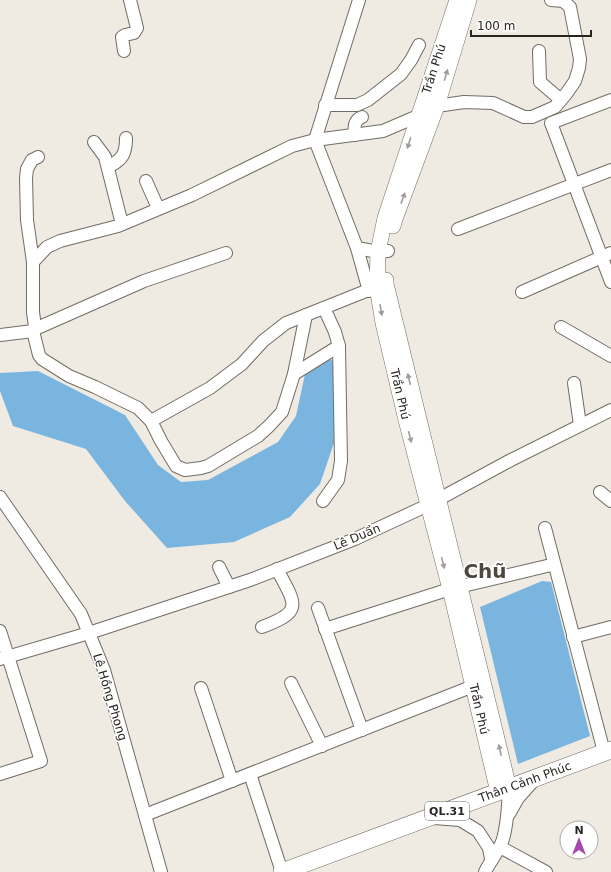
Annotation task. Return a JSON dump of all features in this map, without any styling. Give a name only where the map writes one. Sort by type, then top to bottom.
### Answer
[{"type":"highway","name":"Thân Cảnh Phúc","points":[[282,872],[608,751]]},
{"type":"main road","name":"Trần Phú","points":[[457,0],[384,218],[383,252],[377,287],[383,323],[433,503],[504,790]]},
{"type":"main road","name":"Trần Phú","points":[[383,252],[437,106],[469,0]]},
{"type":"street","points":[[124,51],[122,37],[134,33],[137,28],[130,0]]},
{"type":"street","points":[[314,140],[359,0]]},
{"type":"street","points":[[437,106],[464,102],[493,103],[521,116],[527,117],[532,117],[555,107],[575,81],[580,59],[570,7],[563,1],[551,0]]},
{"type":"street","points":[[326,105],[357,105],[368,100],[401,74],[419,45]]},
{"type":"street","points":[[539,51],[540,82],[561,100]]},
{"type":"street","points":[[611,100],[551,123],[574,184],[606,255],[611,282]]},
{"type":"street","points":[[33,262],[47,247],[60,241],[122,224],[198,192],[292,146],[314,140],[383,131],[418,116]]},
{"type":"street","points":[[355,135],[354,124],[362,117]]},
{"type":"street","points":[[110,166],[119,161],[122,157],[126,138]]},
{"type":"street","name":"Trần Phú","points":[[314,140],[357,248],[377,287]]},
{"type":"street","points":[[94,142],[110,166],[122,224]]},
{"type":"street","points":[[38,157],[32,160],[27,169],[26,178],[27,220],[33,262],[32,283],[34,330],[39,355],[46,362],[69,376],[138,408],[151,421],[176,466],[186,470],[208,466],[247,443],[269,426],[282,412],[294,374],[306,315]]},
{"type":"street","points":[[458,229],[611,170]]},
{"type":"street","points":[[146,181],[158,208]]},
{"type":"street","points":[[357,248],[383,252]]},
{"type":"street","points":[[0,335],[34,330],[144,281],[226,253]]},
{"type":"street","points":[[522,292],[606,255]]},
{"type":"street","points":[[151,421],[210,388],[242,364],[272,333],[286,323],[377,287]]},
{"type":"street","points":[[324,308],[335,332],[339,346],[341,468],[335,485],[324,501]]},
{"type":"street","points":[[561,327],[611,356]]},
{"type":"street","points":[[294,374],[339,346]]},
{"type":"street","points":[[574,383],[580,426]]},
{"type":"street","name":"Lê Duẩn","points":[[4,657],[89,633],[229,587],[355,539],[433,503],[511,460],[611,410]]},
{"type":"street","points":[[600,492],[611,501]]},
{"type":"street","name":"Lê Hồng Phong","points":[[0,498],[81,614],[104,670],[160,872]]},
{"type":"street","points":[[545,528],[573,637],[608,751]]},
{"type":"street","points":[[325,629],[455,588],[551,565]]},
{"type":"street","points":[[219,567],[229,587]]},
{"type":"street","points":[[262,627],[283,618],[289,613],[293,604],[291,596],[277,569]]},
{"type":"street","points":[[318,608],[362,730]]},
{"type":"street","points":[[573,637],[611,627]]},
{"type":"street","points":[[0,631],[4,657],[41,761],[0,774]]},
{"type":"street","points":[[291,683],[322,746]]},
{"type":"street","points":[[145,815],[479,684]]},
{"type":"street","points":[[201,688],[232,781]]},
{"type":"street","points":[[250,774],[282,872]]},
{"type":"street","points":[[507,816],[518,798],[537,777]]},
{"type":"street","points":[[485,872],[503,839],[507,816],[504,790]]},
{"type":"street","points":[[428,818],[460,820],[478,832],[489,848],[492,859]]},
{"type":"street","points":[[500,847],[546,872]]},
{"type":"water","points":[[327,359],[335,361],[336,437],[320,484],[290,517],[234,542],[167,548],[125,501],[86,449],[13,426],[0,391],[0,373],[38,371],[125,415],[158,465],[181,482],[208,480],[278,442],[296,416],[305,374],[310,368]]},
{"type":"water","points":[[542,581],[551,582],[590,736],[518,764],[480,607]]},
{"type":"district","name":"Chũ","points":[[485,571]]}]
